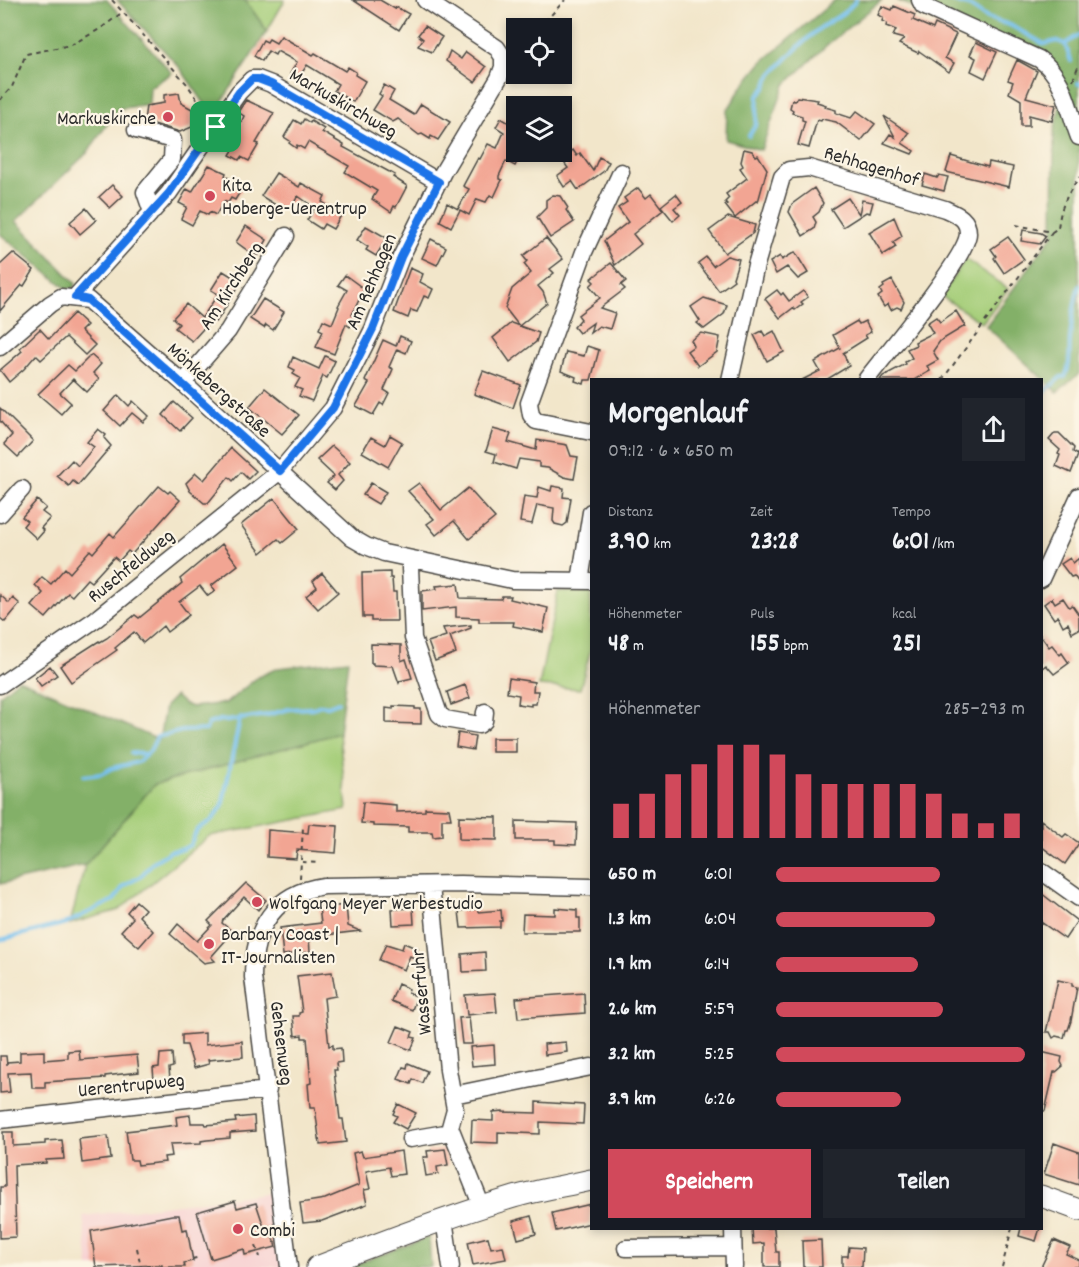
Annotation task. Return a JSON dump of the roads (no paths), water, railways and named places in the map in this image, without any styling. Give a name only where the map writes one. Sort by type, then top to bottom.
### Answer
[{"type":"main road","points":[[317,1267],[444,1219],[517,1197],[590,1180]]},
{"type":"main road","points":[[1043,1197],[1079,1210]]},
{"type":"street","name":"Am Rehhagen","points":[[280,471],[333,408],[373,329],[401,257],[443,172],[492,91],[503,67],[503,57],[497,48],[425,0]]},
{"type":"street","points":[[920,0],[923,6],[1049,65],[1066,96],[1079,137]]},
{"type":"street","name":"Markuskirchweg","points":[[75,297],[169,193],[239,92],[252,79],[271,84],[439,182]]},
{"type":"street","points":[[136,130],[173,140],[172,159],[145,192],[152,212]]},
{"type":"street","name":"Rehhagenhof","points":[[730,378],[756,265],[782,177],[789,170],[809,168],[945,208],[966,222],[968,233],[963,249],[935,291],[868,378]]},
{"type":"street","points":[[590,432],[536,421],[531,415],[529,403],[584,252],[621,172]]},
{"type":"street","name":"Am Kirchberg","points":[[183,383],[228,331],[286,236]]},
{"type":"street","points":[[0,347],[50,304],[61,297],[75,297]]},
{"type":"street","name":"Mönkebergstraße","points":[[75,297],[88,300],[183,383],[352,538],[366,546],[412,560],[512,580],[586,581]]},
{"type":"street","name":"Ruschfeldweg","points":[[0,685],[96,620],[280,471]]},
{"type":"street","points":[[0,514],[22,489]]},
{"type":"street","points":[[1043,575],[1079,496]]},
{"type":"street","points":[[586,581],[590,526]]},
{"type":"street","points":[[412,560],[410,567],[413,638],[439,714],[445,719],[479,725],[484,721],[486,712]]},
{"type":"street","points":[[1043,872],[1079,898]]},
{"type":"street","points":[[431,885],[590,887]]},
{"type":"street","name":"Gehsenweg","points":[[289,1267],[253,977],[253,958],[262,930],[270,916],[290,896],[299,892],[324,886],[431,885]]},
{"type":"street","name":"Wasserfuhr","points":[[431,885],[448,1070],[456,1109],[450,1127],[482,1207]]},
{"type":"street","points":[[453,1095],[590,1067]]},
{"type":"street","name":"Uerentrupweg","points":[[0,1120],[267,1090]]},
{"type":"street","points":[[410,1139],[451,1132]]},
{"type":"street","points":[[444,1219],[451,1267]]},
{"type":"street","points":[[733,1230],[734,1267]]},
{"type":"street","points":[[626,1248],[733,1247]]},
{"type":"waterway","points":[[749,136],[756,124],[758,96],[766,87],[768,79],[820,28],[848,9],[856,0]]},
{"type":"waterway","points":[[949,0],[971,7],[987,18],[1010,25],[1044,44],[1057,41],[1065,44]]},
{"type":"waterway","points":[[1065,44],[1079,35]]},
{"type":"waterway","points":[[1065,44],[1071,61]]},
{"type":"waterway","points":[[1043,393],[1061,377],[1065,377],[1067,372],[1072,319],[1079,286]]},
{"type":"waterway","points":[[84,776],[101,774],[112,768],[138,762],[150,751],[157,737],[182,731],[206,730],[208,724],[220,720],[267,715],[289,709],[328,706],[338,702]]},
{"type":"waterway","points":[[0,940],[67,923],[114,900],[124,886],[141,876],[153,862],[171,851],[190,845],[197,830],[211,821],[222,807],[240,718]]},
{"type":"waterway","points":[[131,753],[147,754]]},
{"type":"place","name":"Markuskirche","points":[[168,117]]},
{"type":"place","name":"Kita Hoberge-Uerentrup","points":[[210,196]]},
{"type":"place","name":"Wolfgang Meyer Werbestudio","points":[[257,902]]},
{"type":"place","name":"Barbary Coast | IT-Journalisten","points":[[209,944]]},
{"type":"place","name":"Combi","points":[[238,1229]]}]
